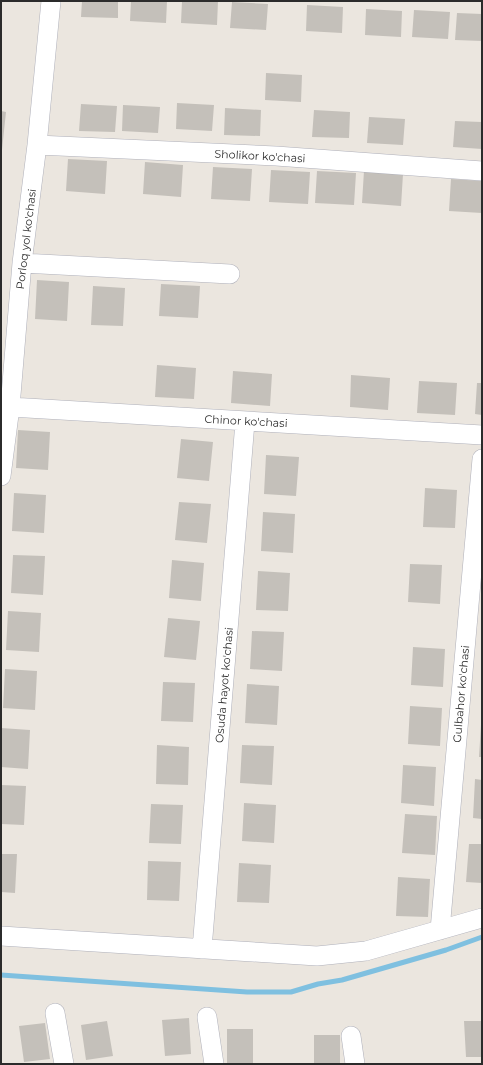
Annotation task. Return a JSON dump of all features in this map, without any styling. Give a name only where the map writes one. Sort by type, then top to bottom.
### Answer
[{"type":"street","name":"Porloq yol ko'chasi","points":[[1,476],[10,407],[22,263],[37,144],[51,1]]},
{"type":"street","name":"Sholikor ko'chasi","points":[[37,144],[276,156],[482,171]]},
{"type":"street","points":[[22,263],[230,274]]},
{"type":"street","name":"Chinor ko'chasi","points":[[10,407],[482,435]]},
{"type":"street","name":"Osuda hayot ko'chasi","points":[[202,949],[245,422]]},
{"type":"street","name":"Gulbahor ko'chasi","points":[[440,930],[482,459]]},
{"type":"street","points":[[1,936],[317,956],[366,951],[482,918]]},
{"type":"street","points":[[55,1013],[64,1064]]},
{"type":"street","points":[[207,1017],[214,1064]]},
{"type":"street","points":[[351,1036],[355,1064]]},
{"type":"building","points":[[82,1],[118,1],[118,18],[81,17]]},
{"type":"building","points":[[131,1],[167,1],[166,23],[130,21]]},
{"type":"building","points":[[182,1],[218,1],[217,25],[181,23]]},
{"type":"building","points":[[232,2],[268,4],[266,30],[230,28]]},
{"type":"building","points":[[307,5],[343,7],[342,33],[306,31]]},
{"type":"building","points":[[366,9],[402,11],[401,37],[365,35]]},
{"type":"building","points":[[414,10],[450,12],[448,39],[412,37]]},
{"type":"building","points":[[457,13],[482,14],[482,41],[455,40]]},
{"type":"building","points":[[266,73],[302,75],[301,102],[265,100]]},
{"type":"building","points":[[177,103],[214,105],[212,131],[176,129]]},
{"type":"building","points":[[81,104],[117,106],[115,132],[79,131]]},
{"type":"building","points":[[123,105],[160,107],[158,133],[122,131]]},
{"type":"building","points":[[225,108],[261,110],[260,136],[224,135]]},
{"type":"building","points":[[314,110],[350,112],[349,138],[312,137]]},
{"type":"building","points":[[1,111],[6,112],[2,150],[1,150]]},
{"type":"building","points":[[369,117],[405,119],[403,145],[367,143]]},
{"type":"building","points":[[455,121],[482,122],[482,149],[453,147]]},
{"type":"building","points":[[68,159],[107,161],[105,194],[66,191]]},
{"type":"building","points":[[145,162],[183,165],[181,197],[143,194]]},
{"type":"building","points":[[213,167],[252,169],[250,201],[211,199]]},
{"type":"building","points":[[271,170],[310,172],[308,204],[269,202]]},
{"type":"building","points":[[317,171],[356,173],[354,205],[315,203]]},
{"type":"building","points":[[364,171],[403,174],[401,206],[362,203]]},
{"type":"building","points":[[451,179],[482,181],[482,213],[449,211]]},
{"type":"building","points":[[37,280],[69,282],[67,321],[35,319]]},
{"type":"building","points":[[161,284],[200,286],[198,318],[159,316]]},
{"type":"building","points":[[93,286],[125,288],[123,326],[91,325]]},
{"type":"building","points":[[157,365],[196,368],[194,399],[155,397]]},
{"type":"building","points":[[233,371],[272,374],[270,406],[231,403]]},
{"type":"building","points":[[351,375],[390,378],[388,410],[350,407]]},
{"type":"building","points":[[419,381],[457,383],[455,415],[417,413]]},
{"type":"building","points":[[477,383],[482,383],[482,415],[475,414]]},
{"type":"building","points":[[18,430],[50,432],[48,470],[16,468]]},
{"type":"building","points":[[181,439],[213,442],[209,481],[177,478]]},
{"type":"building","points":[[266,455],[299,457],[296,496],[264,494]]},
{"type":"building","points":[[425,488],[457,490],[455,528],[423,527]]},
{"type":"building","points":[[14,493],[46,495],[44,533],[12,531]]},
{"type":"building","points":[[179,502],[211,504],[207,543],[175,540]]},
{"type":"building","points":[[263,512],[295,514],[293,553],[261,551]]},
{"type":"building","points":[[13,555],[45,556],[43,595],[11,593]]},
{"type":"building","points":[[172,560],[204,563],[201,601],[169,598]]},
{"type":"building","points":[[410,564],[442,565],[440,604],[408,602]]},
{"type":"building","points":[[258,571],[290,573],[288,611],[256,610]]},
{"type":"building","points":[[8,611],[41,613],[39,652],[6,650]]},
{"type":"building","points":[[168,618],[200,621],[196,660],[164,657]]},
{"type":"building","points":[[252,631],[284,632],[282,671],[250,669]]},
{"type":"building","points":[[413,647],[445,649],[443,687],[411,685]]},
{"type":"building","points":[[5,669],[37,671],[35,710],[3,708]]},
{"type":"building","points":[[163,682],[195,683],[193,722],[161,721]]},
{"type":"building","points":[[247,684],[279,686],[277,725],[245,723]]},
{"type":"building","points":[[410,706],[442,708],[440,746],[408,744]]},
{"type":"building","points":[[481,725],[482,757],[479,757]]},
{"type":"building","points":[[1,728],[30,730],[28,769],[1,767]]},
{"type":"building","points":[[157,745],[189,747],[188,785],[156,784]]},
{"type":"building","points":[[242,745],[274,746],[272,785],[240,783]]},
{"type":"building","points":[[403,765],[436,767],[434,806],[401,803]]},
{"type":"building","points":[[475,779],[482,780],[482,819],[473,818]]},
{"type":"building","points":[[1,785],[26,786],[24,825],[1,824]]},
{"type":"building","points":[[244,803],[276,805],[274,843],[242,841]]},
{"type":"building","points":[[151,804],[183,805],[181,844],[149,843]]},
{"type":"building","points":[[405,814],[437,816],[435,855],[402,853]]},
{"type":"building","points":[[469,844],[482,844],[482,883],[466,882]]},
{"type":"building","points":[[1,854],[17,854],[15,893],[1,892]]},
{"type":"building","points":[[148,861],[181,862],[179,901],[147,900]]},
{"type":"building","points":[[239,863],[271,865],[269,903],[237,902]]},
{"type":"building","points":[[398,877],[430,879],[428,917],[396,916]]},
{"type":"building","points":[[189,1018],[191,1054],[165,1056],[162,1020]]},
{"type":"building","points":[[107,1021],[113,1056],[86,1060],[81,1025]]},
{"type":"building","points":[[464,1021],[482,1021],[482,1057],[466,1057]]},
{"type":"building","points":[[45,1023],[50,1059],[24,1062],[19,1026]]},
{"type":"building","points":[[227,1029],[253,1029],[253,1064],[227,1064]]},
{"type":"building","points":[[314,1035],[340,1035],[340,1064],[314,1064]]},
{"type":"waterway","points":[[1,975],[247,992],[291,992],[318,984],[342,980],[446,950],[482,937]]}]
